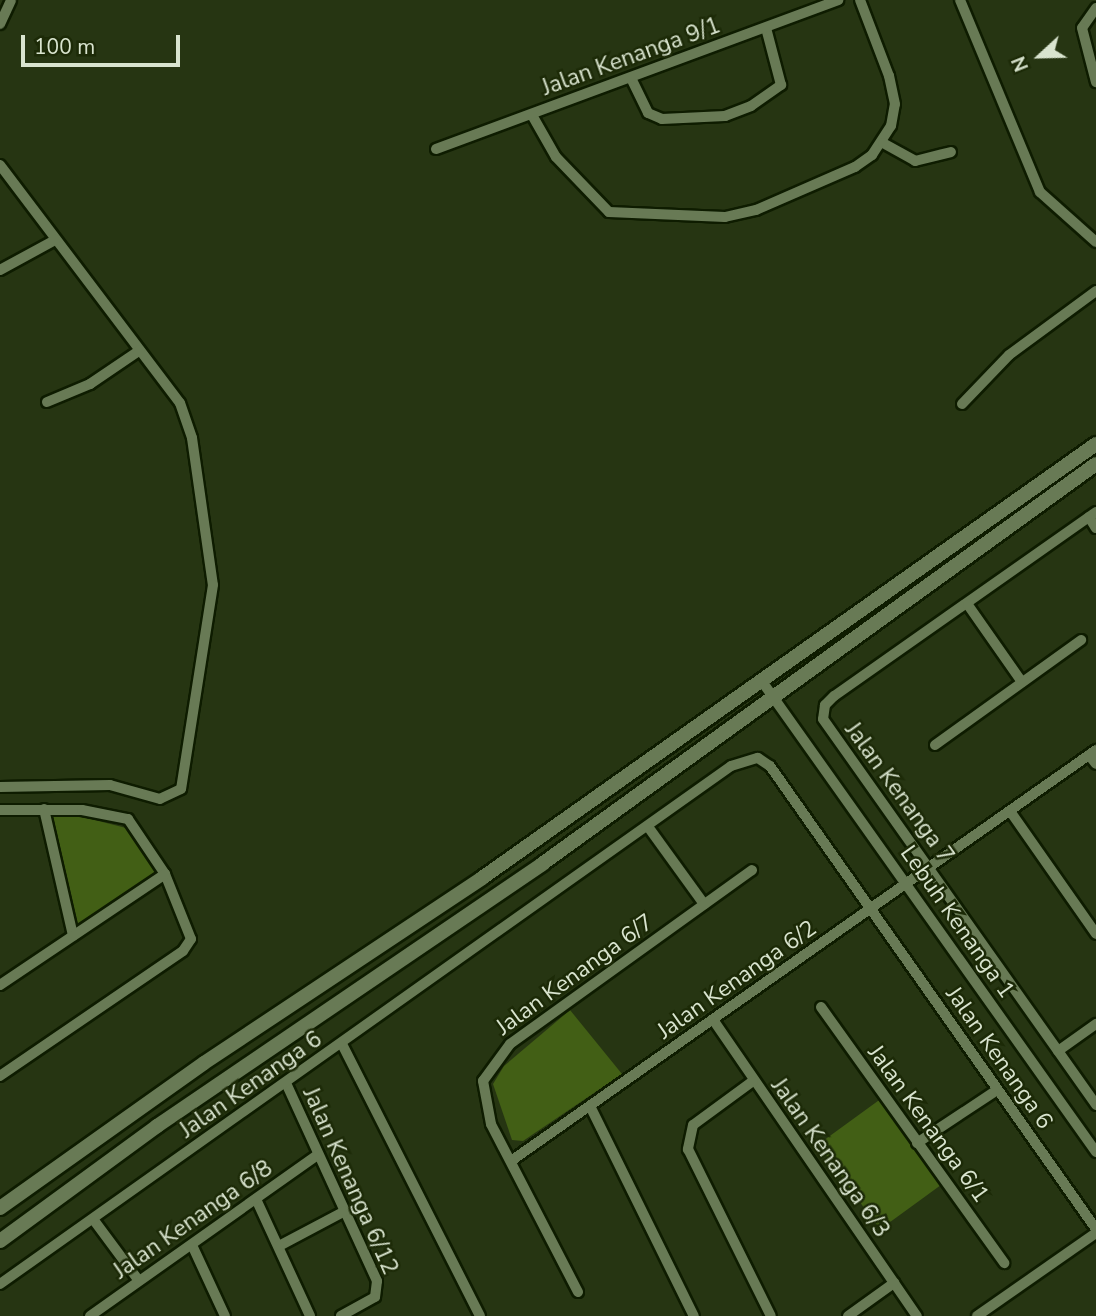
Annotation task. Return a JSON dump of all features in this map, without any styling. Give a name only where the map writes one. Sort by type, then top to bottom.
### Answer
[{"type":"street","name":"Jalan Kenanga 9/1","points":[[436,149],[838,0]]},
{"type":"street","points":[[532,115],[541,137],[597,204],[626,217],[741,215],[855,167],[883,143],[895,104],[860,0]]},
{"type":"street","points":[[960,0],[1040,192],[1096,242]]},
{"type":"street","points":[[0,24],[7,3]]},
{"type":"street","points":[[1096,8],[1082,28],[1096,82]]},
{"type":"street","points":[[631,78],[648,113],[662,119],[714,117],[751,106],[781,85],[766,28]]},
{"type":"street","points":[[883,143],[915,161],[951,152]]},
{"type":"street","points":[[0,165],[3,175],[140,350],[186,416],[212,570],[213,603],[187,773],[181,789],[160,799],[110,785],[0,786]]},
{"type":"street","points":[[0,270],[55,240]]},
{"type":"street","points":[[962,404],[1009,355],[1096,291]]},
{"type":"street","points":[[47,402],[90,384],[140,350]]},
{"type":"street","points":[[0,1208],[1096,444]]},
{"type":"street","points":[[0,1241],[773,696],[1096,464]]},
{"type":"street","points":[[1092,514],[1096,528]]},
{"type":"street","name":"Jalan Kenanga 7","points":[[1092,514],[825,705],[828,729],[930,866],[1096,1105]]},
{"type":"street","points":[[968,605],[1022,682]]},
{"type":"street","points":[[935,745],[1081,640]]},
{"type":"street","name":"Lebuh Kenanga 1","points":[[761,680],[1096,1152]]},
{"type":"street","points":[[1092,752],[1096,764]]},
{"type":"street","name":"Jalan Kenanga 6/2","points":[[510,1161],[591,1108],[1092,752]]},
{"type":"street","name":"Jalan Kenanga 6","points":[[649,828],[731,766],[758,758],[770,766],[1096,1231]]},
{"type":"street","points":[[44,809],[73,936]]},
{"type":"street","points":[[0,810],[44,809],[128,819],[139,828],[190,929],[183,951],[0,1076]]},
{"type":"street","points":[[1010,811],[1096,934]]},
{"type":"street","points":[[342,1044],[649,828],[704,904]]},
{"type":"street","name":"Jalan Kenanga 6/7","points":[[578,1292],[510,1161],[483,1101],[482,1081],[493,1062],[752,870]]},
{"type":"street","points":[[0,971],[1,984],[164,874]]},
{"type":"street","name":"Jalan Kenanga 6/1","points":[[821,1007],[1004,1264]]},
{"type":"street","name":"Jalan Kenanga 6/3","points":[[713,1021],[917,1316]]},
{"type":"street","points":[[1058,1051],[1096,1024]]},
{"type":"street","name":"Jalan Kenanga 6","points":[[0,1284],[342,1044],[480,1316]]},
{"type":"street","points":[[753,1081],[693,1125],[688,1149],[771,1316]]},
{"type":"street","name":"Jalan Kenanga 6/12","points":[[286,1083],[378,1290],[341,1316]]},
{"type":"street","points":[[917,1143],[997,1090]]},
{"type":"street","points":[[591,1108],[694,1316]]},
{"type":"street","name":"Jalan Kenanga 6/8","points":[[90,1316],[317,1155]]},
{"type":"street","points":[[256,1199],[310,1316]]},
{"type":"street","points":[[279,1246],[345,1211]]},
{"type":"street","points":[[93,1219],[139,1281]]},
{"type":"street","points":[[977,1316],[1096,1231]]},
{"type":"street","points":[[192,1245],[223,1315]]},
{"type":"street","points":[[848,1316],[894,1283]]},
{"type":"green space","points":[[53,816],[79,816],[134,830],[157,873],[78,924]]},
{"type":"green space","points":[[570,1010],[622,1074],[523,1141],[512,1140],[493,1084],[504,1066]]},
{"type":"green space","points":[[882,1098],[944,1183],[880,1229],[818,1144]]}]
